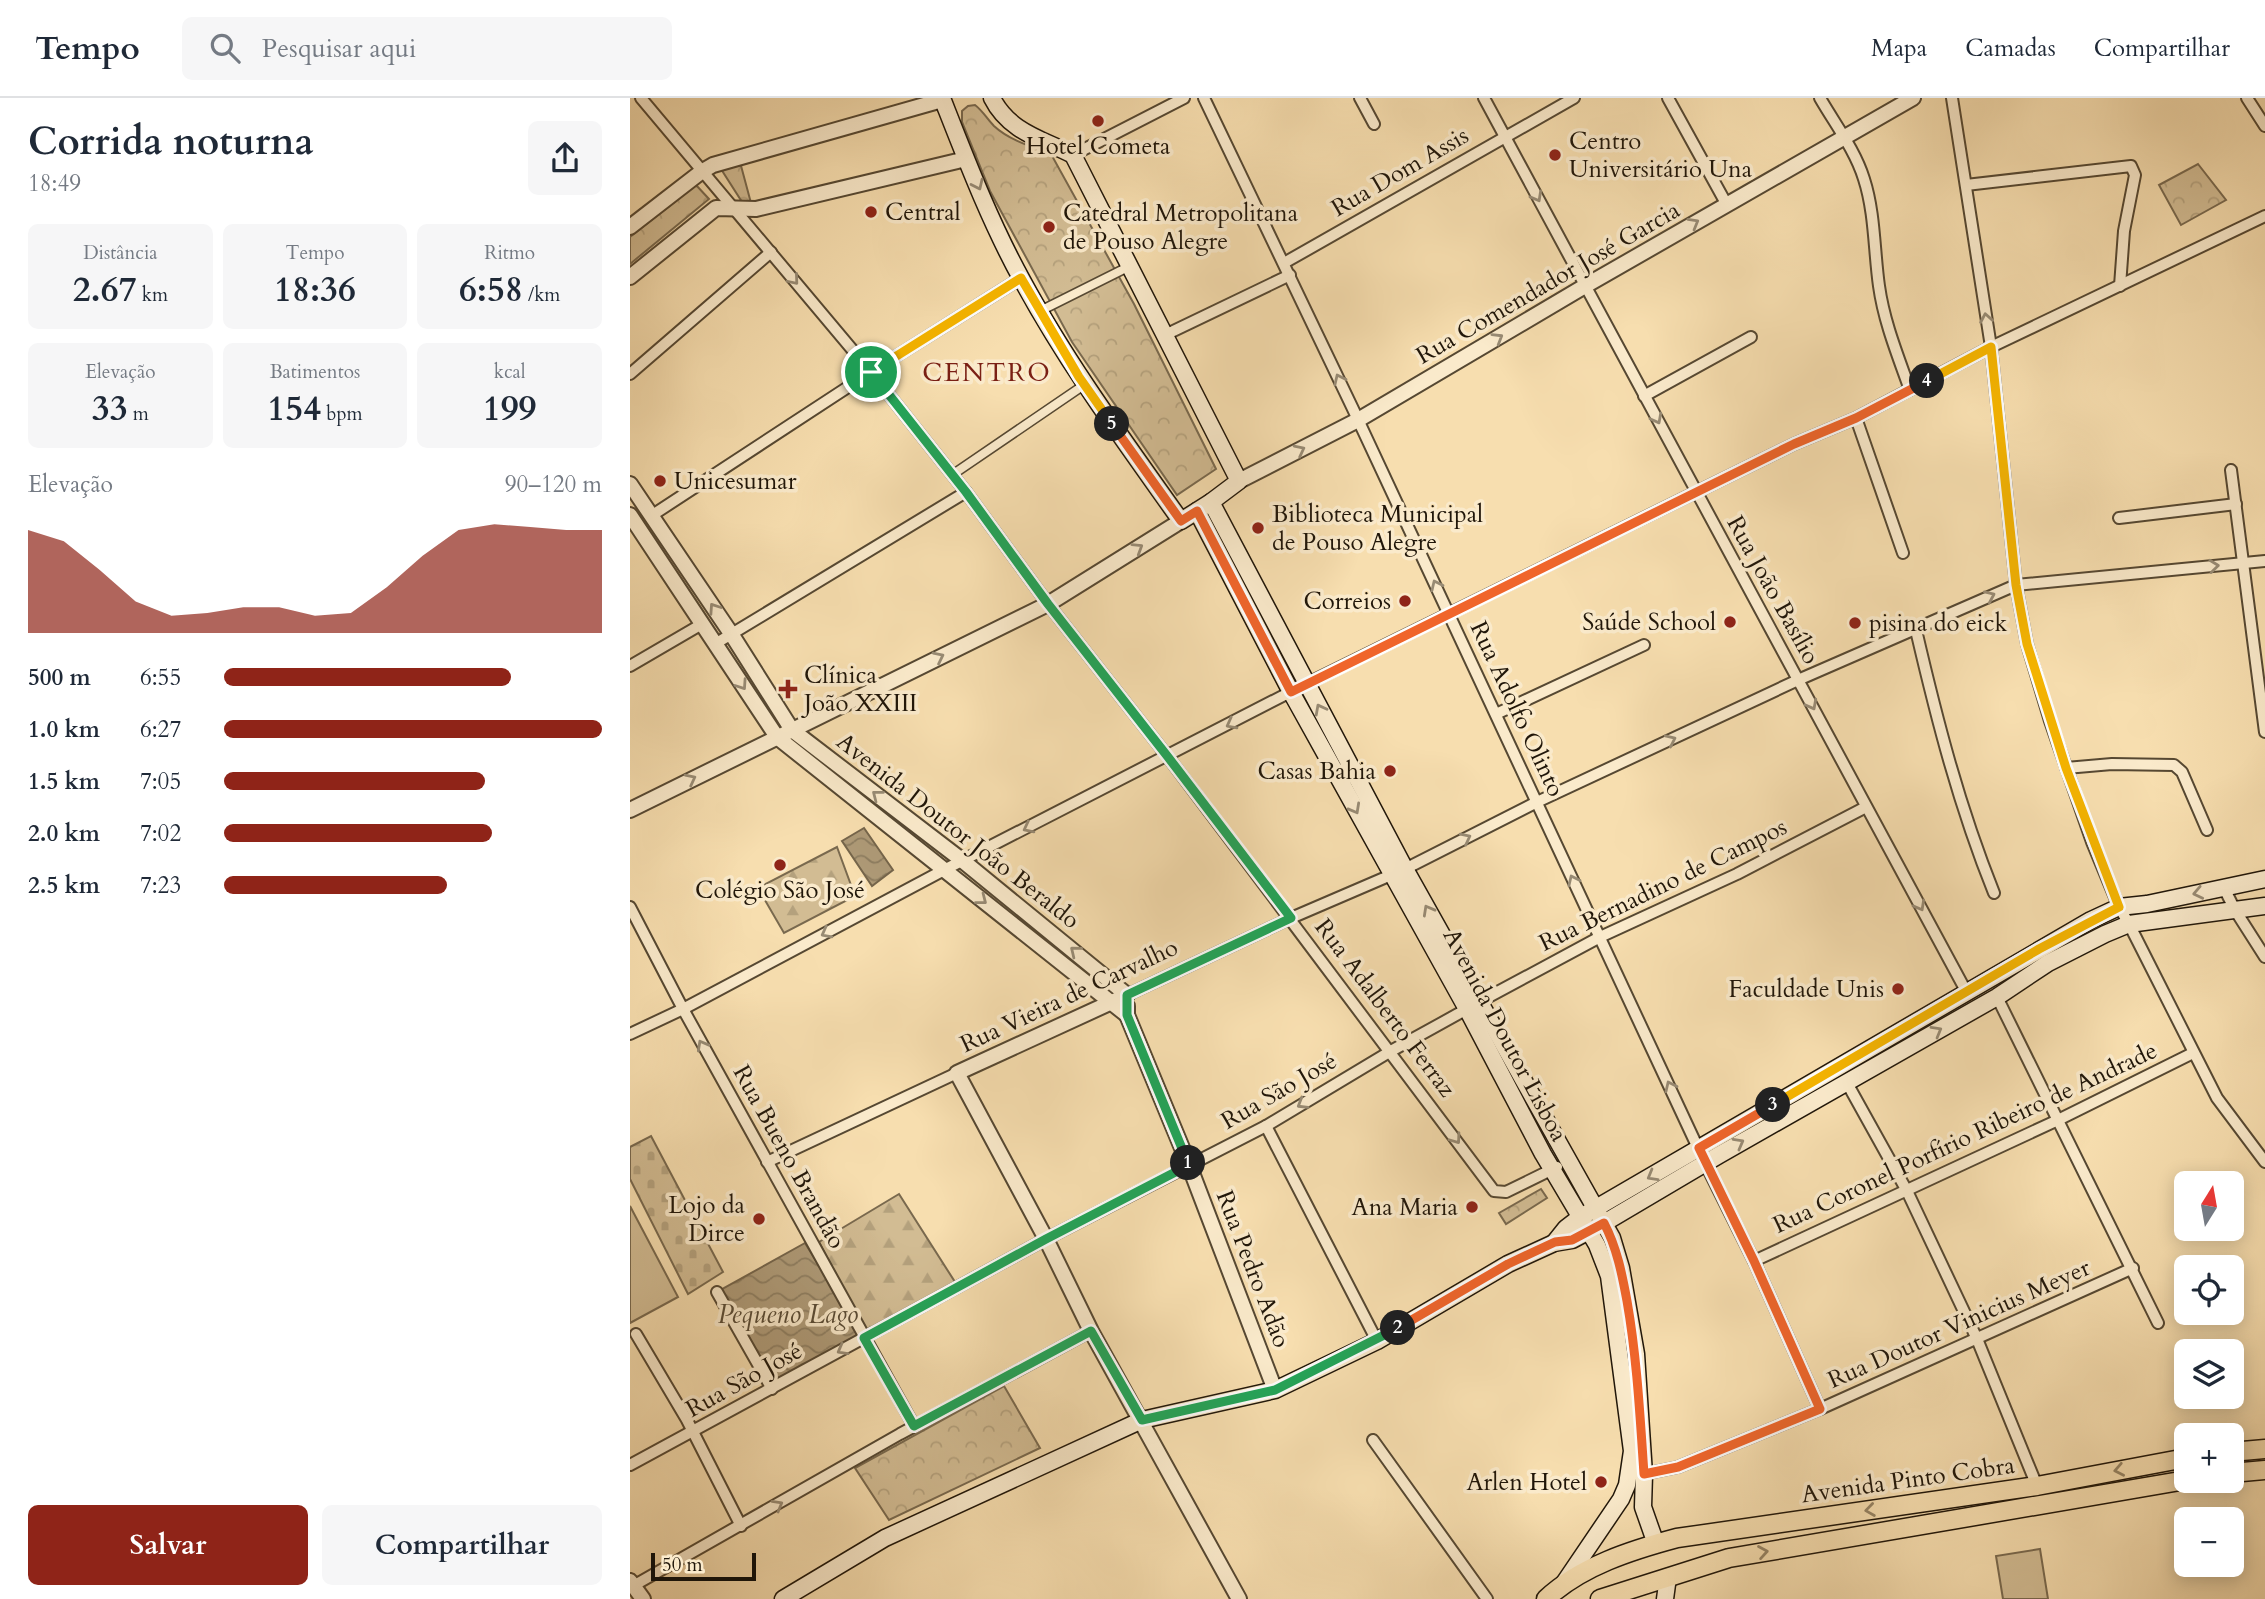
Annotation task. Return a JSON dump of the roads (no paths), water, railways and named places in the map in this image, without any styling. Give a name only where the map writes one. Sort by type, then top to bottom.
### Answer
[{"type":"highway","points":[[2244,1451],[2265,1449]]},
{"type":"highway","name":"Avenida Pinto Cobra","points":[[1546,1599],[1564,1583],[1647,1546],[1678,1538],[2037,1486],[2174,1460]]},
{"type":"highway","points":[[2244,1472],[2265,1470]]},
{"type":"highway","name":"Avenida Pinto Cobra","points":[[1600,1599],[1624,1595],[1647,1582],[1729,1558],[2174,1482]]},
{"type":"highway","points":[[1898,1529],[1909,1518],[1908,1504]]},
{"type":"main road","points":[[945,99],[966,159],[1021,278],[1084,385],[1181,521],[1239,481],[1073,155],[1020,131],[990,100]]},
{"type":"main road","name":"Avenida Doutor Lisboa","points":[[1211,502],[1306,684],[1398,872]]},
{"type":"main road","name":"Avenida Doutor Lisboa","points":[[1197,511],[1291,692],[1612,1238],[1621,1268],[1636,1354],[1637,1472]]},
{"type":"main road","points":[[1584,1224],[1604,1223],[1702,1156],[1966,991],[2091,920],[2119,907],[2147,904],[2265,878]]},
{"type":"main road","points":[[783,1599],[885,1538],[1142,1420],[1275,1390],[1377,1340],[1508,1264],[1555,1242],[1572,1240],[1595,1208],[1847,1083],[1997,997],[2048,963],[2129,924],[2265,906]]},
{"type":"main road","name":"Avenida Doutor Lisboa","points":[[1473,1005],[1552,1169],[1597,1245],[1609,1276],[1637,1472]]},
{"type":"main road","points":[[1637,1472],[1647,1546]]},
{"type":"main road","points":[[1564,1583],[1637,1472]]},
{"type":"main road","points":[[1665,1599],[1668,1577]]},
{"type":"street","name":"Rua Adalberto Ferraz","points":[[641,98],[871,372],[966,492],[1048,604],[1291,918],[1494,1191],[1506,1192],[1552,1169]]},
{"type":"street","points":[[1073,155],[1184,98]]},
{"type":"street","name":"Rua Adolfo Olinto","points":[[1204,98],[1450,614],[1702,1156],[1754,1261],[1820,1409]]},
{"type":"street","points":[[1360,98],[1374,124]]},
{"type":"street","name":"Rua João Basílio","points":[[1483,98],[1966,991]]},
{"type":"street","name":"Rua Dom Assis","points":[[1284,263],[1574,98]]},
{"type":"street","points":[[1668,98],[1727,205]]},
{"type":"street","points":[[1820,98],[1864,178],[1880,290],[1892,341],[1910,390]]},
{"type":"street","name":"Rua Comendador José Garcia","points":[[1239,481],[1358,420],[1913,98]]},
{"type":"street","points":[[1952,98],[1991,347],[2016,585],[2027,644],[2066,768],[2119,907],[2217,1098],[2265,1162]]},
{"type":"street","points":[[2246,98],[2265,127]]},
{"type":"street","points":[[630,227],[713,165],[945,99]]},
{"type":"street","points":[[630,278],[716,208],[756,209],[966,159]]},
{"type":"street","points":[[1966,185],[2127,165],[2134,168],[2124,231],[2120,286]]},
{"type":"street","points":[[630,1034],[1306,684],[1794,444],[1856,418],[1991,347],[2265,216]]},
{"type":"street","points":[[630,374],[771,252]]},
{"type":"street","points":[[1040,311],[1128,267]]},
{"type":"street","points":[[1165,335],[1290,275]]},
{"type":"street","points":[[632,523],[651,516],[1021,278]]},
{"type":"street","points":[[1644,396],[1751,337]]},
{"type":"street","points":[[952,475],[1084,385]]},
{"type":"street","points":[[1856,418],[1903,552]]},
{"type":"street","points":[[2231,470],[2265,732]]},
{"type":"street","name":"Avenida Doutor João Beraldo","points":[[630,484],[732,635],[792,730],[963,861],[1127,995]]},
{"type":"street","points":[[715,644],[966,492]]},
{"type":"street","points":[[2119,518],[2235,504]]},
{"type":"street","points":[[630,810],[1048,604],[1181,521]]},
{"type":"street","name":"Avenida Doutor João Beraldo","points":[[632,523],[777,737],[1127,1015]]},
{"type":"street","name":"Rua Vieira de Carvalho","points":[[768,1162],[1291,918],[1398,872],[1798,680],[2016,585],[2265,561]]},
{"type":"street","points":[[630,666],[702,624]]},
{"type":"street","points":[[1916,630],[1946,754],[1973,840],[1994,893]]},
{"type":"street","points":[[1496,714],[1644,645]]},
{"type":"street","points":[[2066,768],[2112,764],[2174,765],[2182,772],[2207,830]]},
{"type":"street","name":"Rua Bernadino de Campos","points":[[1473,1005],[1600,937],[1737,874],[1866,807]]},
{"type":"street","points":[[2224,888],[2265,957]]},
{"type":"street","name":"Rua Bueno Brandão","points":[[630,907],[682,1009],[914,1426]]},
{"type":"street","points":[[1036,942],[1047,929]]},
{"type":"street","points":[[1127,995],[1127,1015]]},
{"type":"street","points":[[1997,997],[2158,1323]]},
{"type":"street","name":"Rua São José","points":[[630,1465],[1046,1239],[1266,1126],[1473,1005]]},
{"type":"street","name":"Rua Pedro Adão","points":[[1127,1015],[1189,1165],[1275,1390]]},
{"type":"street","name":"Rua Coronel Porfírio Ribeiro de Andrade","points":[[1754,1261],[2058,1120],[2193,1053]]},
{"type":"street","points":[[957,1073],[1046,1239],[1091,1331],[1239,1599]]},
{"type":"street","points":[[1847,1083],[1907,1191],[1977,1339],[2037,1486]]},
{"type":"street","points":[[1266,1126],[1377,1340]]},
{"type":"street","points":[[1552,1169],[1569,1162]]},
{"type":"street","name":"Rua Doutor Vinicius Meyer","points":[[1637,1472],[1678,1467],[1820,1409],[2133,1268]]},
{"type":"street","points":[[717,1293],[772,1389]]},
{"type":"street","points":[[643,1599],[631,1583],[741,1526],[914,1426],[1091,1331]]},
{"type":"street","points":[[636,1334],[693,1432],[741,1526]]},
{"type":"street","points":[[1373,1440],[1487,1599]]},
{"type":"water","points":[[864,828],[893,870],[872,886],[842,841]]},
{"type":"water","name":"Pequeno Lago","points":[[805,1243],[864,1338],[772,1389],[717,1292]]},
{"type":"place","name":"Hotel Cometa","points":[[1098,121]]},
{"type":"place","name":"Centro Universitário Una","points":[[1555,155]]},
{"type":"place","name":"Central","points":[[871,212]]},
{"type":"place","name":"Catedral Metropolitana de Pouso Alegre","points":[[1049,227]]},
{"type":"place","name":"Unicesumar","points":[[660,481]]},
{"type":"place","name":"Biblioteca Municipal de Pouso Alegre","points":[[1258,528]]},
{"type":"place","name":"Correios","points":[[1405,601]]},
{"type":"place","name":"Saúde School","points":[[1730,622]]},
{"type":"place","name":"pisina do eick","points":[[1855,623]]},
{"type":"place","name":"Clínica João XXIII","points":[[788,689]]},
{"type":"place","name":"Casas Bahia","points":[[1390,771]]},
{"type":"place","name":"Colégio São José","points":[[780,865]]},
{"type":"place","name":"Faculdade Unis","points":[[1898,989]]},
{"type":"place","name":"Ana Maria","points":[[1472,1207]]},
{"type":"place","name":"Lojo da Dirce","points":[[759,1219]]},
{"type":"place","name":"Arlen Hotel","points":[[1601,1482]]},
{"type":"district","name":"CENTRO","points":[[987,372]]}]
